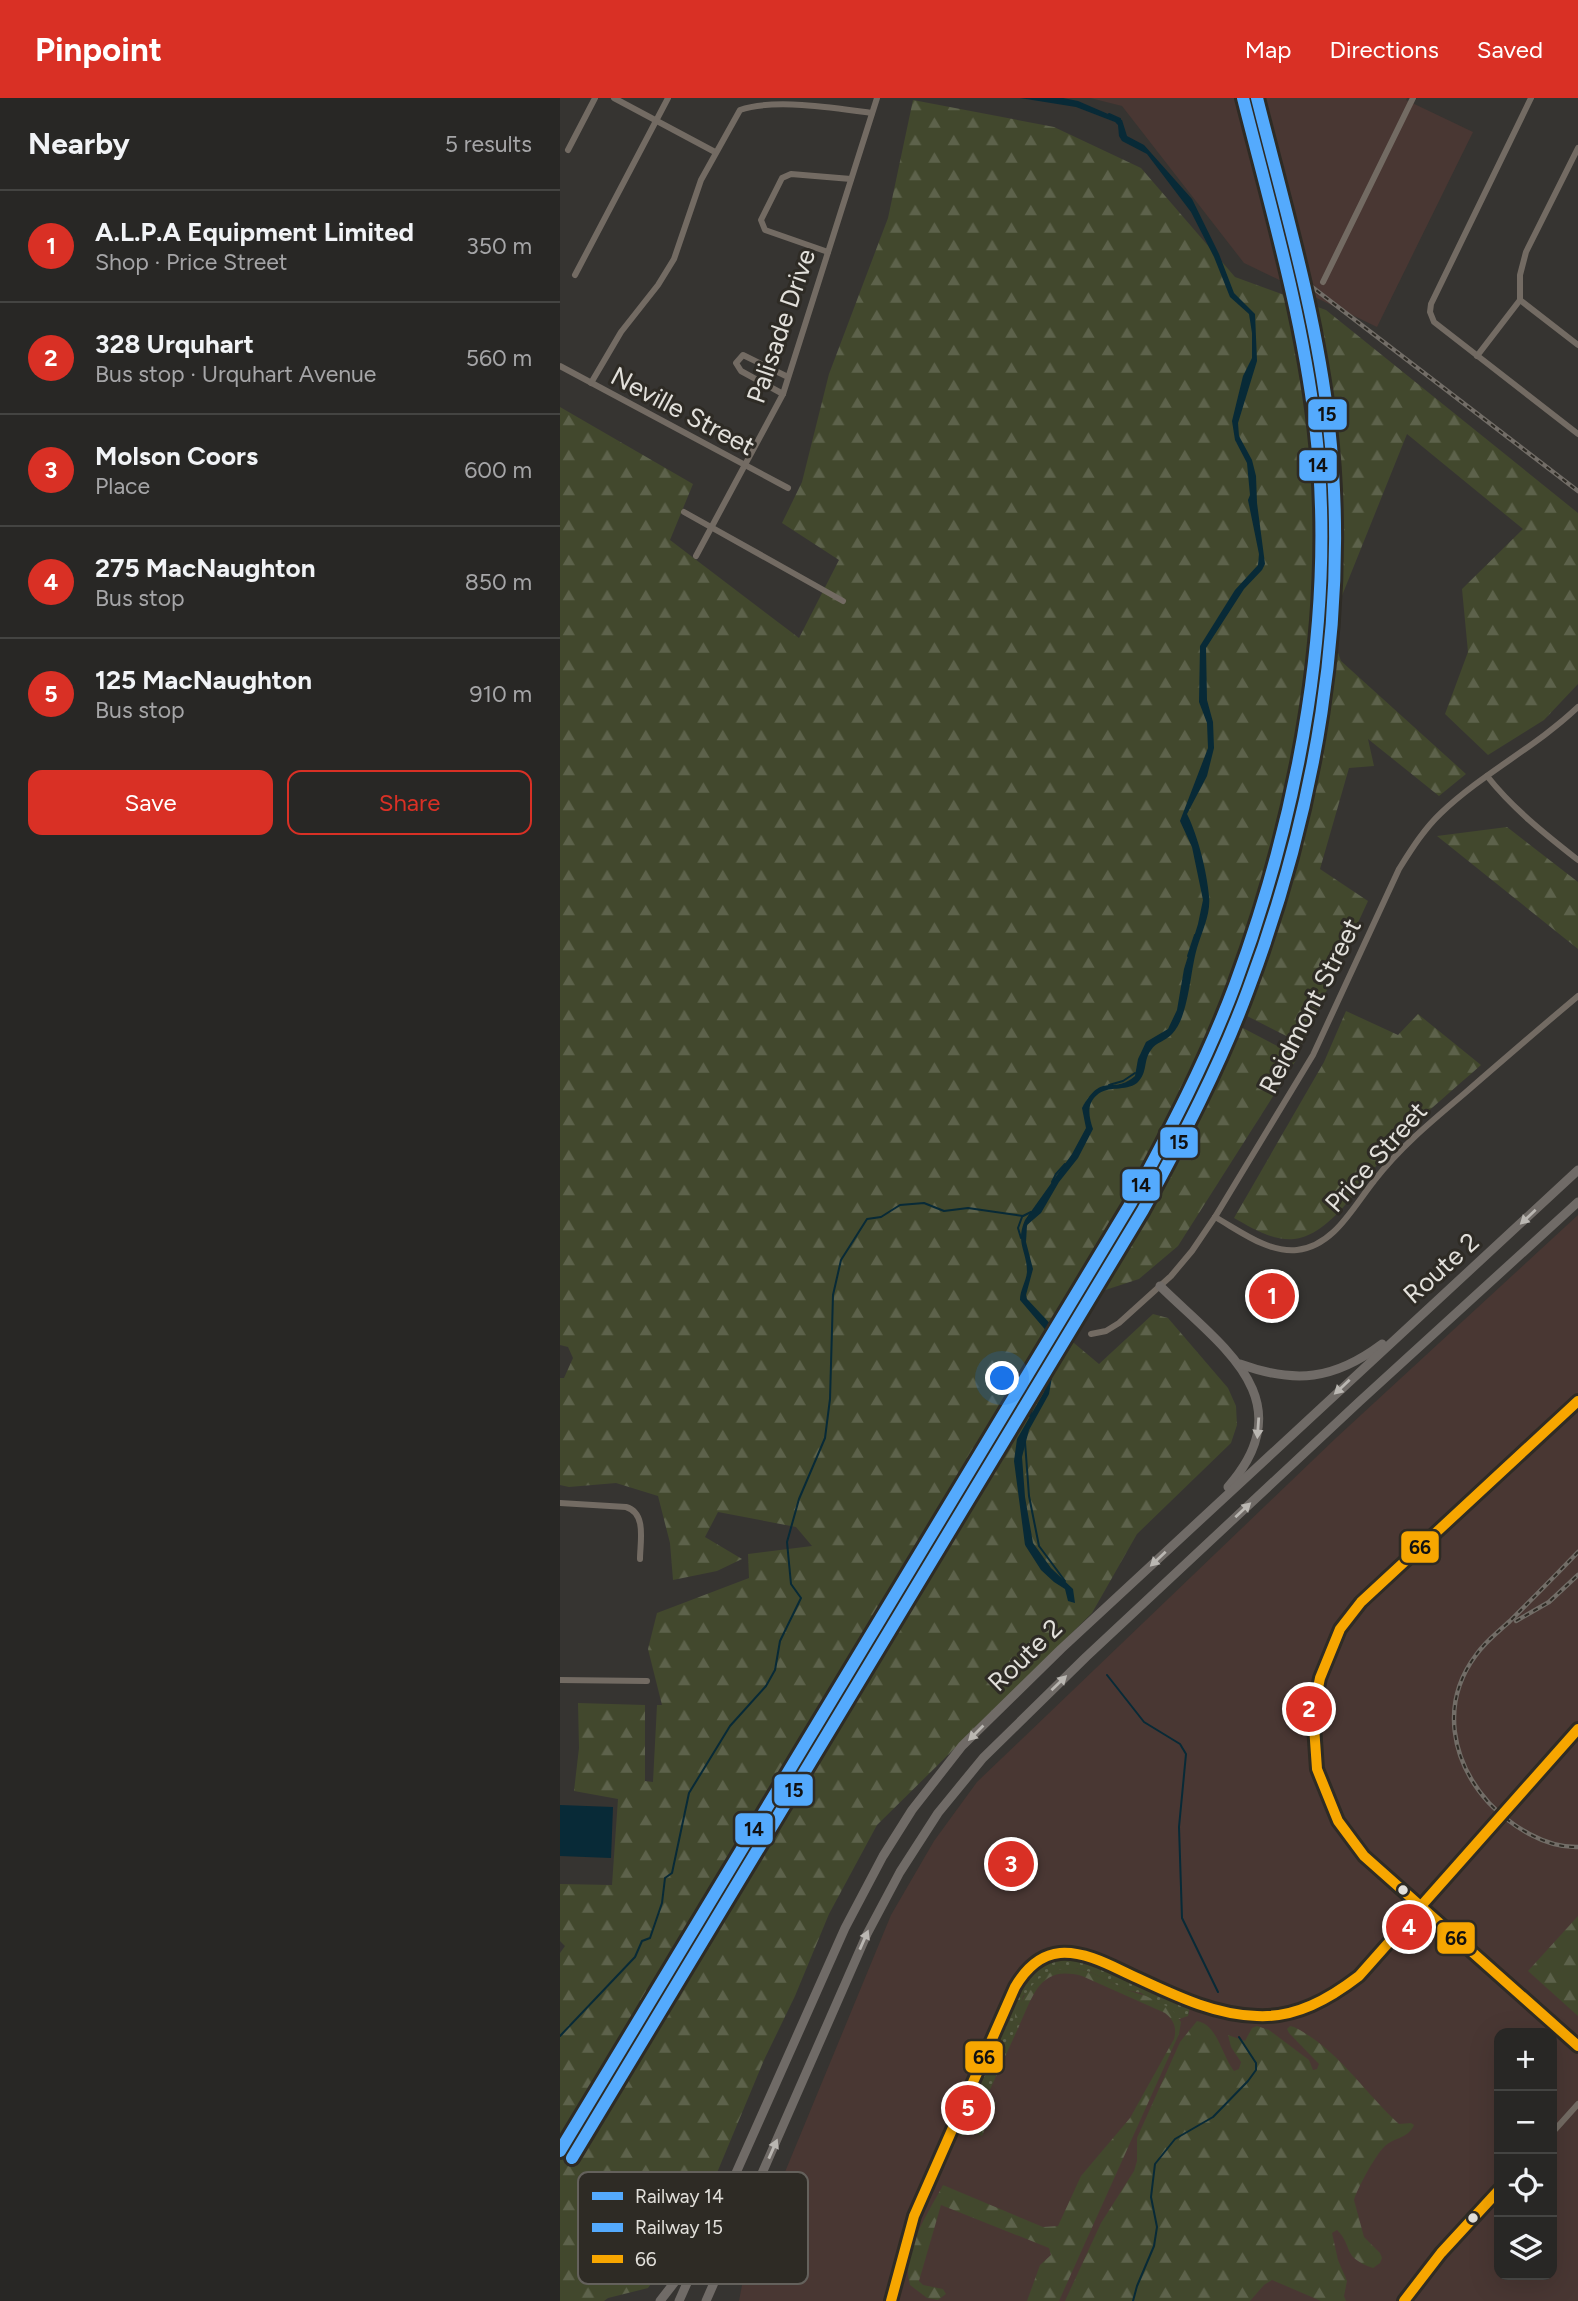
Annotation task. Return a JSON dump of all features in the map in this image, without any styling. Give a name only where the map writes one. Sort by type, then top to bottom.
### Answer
[{"type":"highway","name":"Route 2","points":[[737,2172],[845,1928],[883,1856],[912,1810],[962,1746],[1061,1649],[1578,1170]]},
{"type":"highway","name":"Route 2","points":[[763,2172],[867,1934],[925,1832],[983,1758],[1086,1657],[1578,1202]]},
{"type":"highway","points":[[1160,1286],[1240,1364],[1253,1386],[1259,1407],[1258,1436],[1249,1460],[1189,1530]]},
{"type":"highway","points":[[1240,1364],[1268,1374],[1291,1377],[1322,1375],[1345,1367],[1379,1347],[1423,1312]]},
{"type":"highway","points":[[660,2301],[673,2284]]},
{"type":"highway","name":"Route 2","points":[[679,2301],[687,2284]]},
{"type":"highway","name":"Route 2","points":[[706,2301],[714,2284]]},
{"type":"highway","points":[[712,2301],[718,2284]]},
{"type":"street","points":[[568,150],[595,98]]},
{"type":"street","points":[[614,98],[715,152]]},
{"type":"street","points":[[575,275],[668,98]]},
{"type":"street","name":"Palisade Drive","points":[[696,556],[783,394],[877,98]]},
{"type":"street","points":[[1323,282],[1413,98]]},
{"type":"street","points":[[1531,98],[1431,304],[1430,312],[1434,323],[1578,434]]},
{"type":"street","points":[[591,383],[621,332],[658,285],[674,259],[701,180],[740,110],[752,105],[818,106],[872,113]]},
{"type":"street","points":[[1477,356],[1520,300],[1520,275],[1526,252],[1578,148]]},
{"type":"street","points":[[828,252],[765,230],[761,220],[782,178],[791,174],[851,179]]},
{"type":"street","points":[[1520,300],[1578,345]]},
{"type":"street","points":[[783,394],[741,372],[736,363],[743,355],[788,377]]},
{"type":"street","name":"Neville Street","points":[[560,366],[788,488]]},
{"type":"street","points":[[684,512],[843,601]]},
{"type":"street","name":"Reidmont Street","points":[[1091,1334],[1106,1331],[1119,1323],[1160,1286],[1188,1257],[1215,1217],[1313,1055],[1399,869],[1417,841],[1438,815],[1547,734],[1578,707]]},
{"type":"street","points":[[1487,776],[1521,815],[1578,860]]},
{"type":"street","name":"Price Street","points":[[1215,1217],[1263,1244],[1281,1249],[1306,1248],[1330,1236],[1376,1178],[1413,1138],[1578,996]]},
{"type":"street","points":[[1578,1401],[1361,1602],[1340,1629],[1320,1678],[1313,1712],[1317,1769],[1338,1821],[1364,1856],[1578,2046]]},
{"type":"street","points":[[560,1503],[626,1507],[635,1510],[640,1518],[640,1559]]},
{"type":"street","points":[[560,1680],[647,1681]]},
{"type":"street","points":[[891,2301],[914,2216],[1015,1987],[1030,1966],[1050,1955],[1077,1954],[1194,2003],[1244,2016],[1268,2017],[1307,2008],[1340,1992],[1359,1976],[1578,1729]]},
{"type":"street","points":[[1557,2127],[1578,2104]]},
{"type":"street","points":[[1404,2301],[1441,2253],[1494,2195]]},
{"type":"shaded area","points":[[1090,98],[1407,98],[1406,100],[1473,132],[1377,327],[1244,263],[1122,106]]},
{"type":"shaded area","points":[[1578,1215],[1578,2301],[739,2301],[742,2284],[808,2284],[808,2172],[785,2172],[891,1915],[934,1841],[977,1782],[1336,1438]]},
{"type":"green space","points":[[913,100],[1054,127],[1141,168],[1235,277],[1326,310],[1578,513],[1578,684],[1544,720],[1488,755],[1445,714],[1468,652],[1462,589],[1523,529],[1407,434],[1329,628],[1341,661],[1466,774],[1439,796],[1368,739],[1374,766],[1349,768],[1320,869],[1368,901],[1302,1044],[1247,1016],[1241,1027],[1298,1057],[1178,1246],[1139,1279],[1084,1297],[1068,1338],[1099,1364],[1153,1314],[1168,1318],[1228,1388],[1236,1406],[1237,1425],[1231,1443],[1137,1534],[1092,1613],[877,1825],[829,1914],[717,2172],[578,2172],[578,2284],[651,2284],[648,2288],[604,2301],[560,2301],[560,1953],[565,1946],[560,1941],[560,1884],[612,1885],[618,1799],[574,1791],[579,1748],[578,1703],[645,1705],[645,1781],[653,1782],[657,1705],[662,1705],[648,1649],[657,1613],[749,1578],[748,1554],[812,1546],[796,1527],[718,1512],[705,1537],[742,1559],[717,1571],[673,1580],[670,1543],[658,1496],[616,1483],[569,1487],[560,1485],[560,1378],[564,1378],[573,1358],[568,1347],[560,1345],[560,407],[693,484],[670,540],[799,638],[839,560],[782,523],[802,482],[829,374],[888,218]]},
{"type":"green space","points":[[1507,827],[1578,882],[1578,949],[1437,836]]},
{"type":"green space","points":[[1346,1011],[1398,1035],[1418,1014],[1481,1065],[1401,1137],[1339,1212],[1324,1225],[1309,1235],[1294,1239],[1270,1236],[1234,1218],[1324,1062]]},
{"type":"green space","points":[[1578,1916],[1578,2016],[1528,1971]]},
{"type":"green space","points":[[1059,1958],[1089,1963],[1124,1977],[1190,2007],[1188,2016],[1179,2019],[1141,1993],[1127,1990],[1090,1972],[1075,1968],[1057,1970],[1023,1996],[1016,2022],[1020,2024],[988,2094],[996,2103],[982,2136],[968,2129],[965,2135],[961,2136],[958,2131],[1022,1985],[1040,1965]]},
{"type":"green space","points":[[1075,1968],[1090,1972],[1172,2009],[1181,2022],[1179,2034],[1059,2301],[1027,2301],[1040,2265],[1051,2255],[1049,2248],[941,2205],[919,2281],[923,2285],[943,2289],[946,2294],[938,2300],[927,2298],[910,2285],[909,2260],[912,2246],[943,2185],[1043,2227],[1058,2226],[1081,2176],[1130,2118],[1174,2039],[1174,2024],[1165,2013],[1082,1976],[1068,1974],[1048,1978],[1041,1984],[1020,2024],[1016,2022],[1017,2009],[1036,1981],[1057,1970]]},
{"type":"green space","points":[[1197,2021],[1215,2034],[1234,2071],[1239,2069],[1241,2062],[1231,2047],[1228,2035],[1245,2041],[1252,2028],[1257,2026],[1269,2030],[1309,2060],[1313,2070],[1317,2069],[1319,2064],[1287,2029],[1294,2027],[1310,2036],[1337,2059],[1399,2124],[1414,2125],[1408,2133],[1380,2151],[1354,2200],[1364,2237],[1380,2253],[1380,2263],[1373,2268],[1356,2260],[1337,2230],[1332,2233],[1338,2260],[1347,2281],[1344,2296],[1346,2301],[1321,2301],[1272,2280],[1250,2301],[1065,2301],[1101,2223],[1134,2171],[1137,2138],[1180,2042]]},
{"type":"water","points":[[1020,98],[1063,98],[1078,101],[1122,120],[1127,136],[1144,145],[1192,199],[1219,254],[1234,293],[1255,314],[1257,361],[1238,423],[1239,436],[1252,460],[1256,476],[1265,564],[1244,589],[1206,648],[1207,700],[1213,722],[1214,748],[1207,776],[1187,814],[1201,854],[1209,903],[1182,1017],[1172,1034],[1151,1050],[1143,1075],[1137,1083],[1101,1092],[1091,1102],[1089,1111],[1093,1129],[1078,1158],[1059,1182],[1041,1213],[1027,1225],[1026,1242],[1033,1269],[1027,1299],[1057,1331],[1059,1339],[1049,1394],[1029,1430],[1022,1457],[1025,1497],[1033,1543],[1051,1568],[1073,1589],[1075,1603],[1068,1601],[1065,1589],[1041,1570],[1025,1545],[1014,1461],[1017,1439],[1044,1392],[1053,1352],[1048,1333],[1020,1300],[1027,1272],[1021,1235],[1025,1220],[1072,1154],[1086,1128],[1082,1108],[1089,1097],[1102,1086],[1127,1082],[1135,1076],[1138,1059],[1146,1042],[1168,1029],[1177,1010],[1184,969],[1203,900],[1192,847],[1180,821],[1208,748],[1207,723],[1199,702],[1200,646],[1235,590],[1258,565],[1259,554],[1248,500],[1250,495],[1247,463],[1235,440],[1232,421],[1243,376],[1252,358],[1252,333],[1249,314],[1230,297],[1214,257],[1191,212],[1147,154],[1122,141],[1115,122],[1076,107]]},
{"type":"water","points":[[560,1805],[613,1807],[611,1858],[560,1856]]},
{"type":"waterway","points":[[1109,114],[1120,119]]},
{"type":"waterway","points":[[1188,956],[1195,935]]},
{"type":"waterway","points":[[1109,1085],[1123,1081],[1135,1073]]},
{"type":"waterway","points":[[1052,1182],[1065,1164]]},
{"type":"waterway","points":[[560,2036],[635,1957],[642,1941],[650,1938],[662,1903],[665,1878],[672,1873],[689,1793],[730,1726],[766,1686],[775,1670],[780,1641],[801,1598],[791,1584],[787,1542],[799,1499],[825,1438],[830,1399],[833,1295],[841,1260],[867,1219],[881,1217],[900,1205],[924,1203],[944,1211],[968,1208],[1023,1216]]},
{"type":"waterway","points":[[1023,1216],[1031,1212]]},
{"type":"waterway","points":[[1021,1238],[1018,1228],[1022,1217]]},
{"type":"waterway","points":[[1030,1416],[1053,1345]]},
{"type":"waterway","points":[[1025,1442],[1029,1496],[1039,1546],[1065,1581]]},
{"type":"waterway","points":[[1107,1675],[1144,1722],[1180,1744],[1186,1754],[1179,1827],[1182,1918],[1218,1992]]},
{"type":"waterway","points":[[1133,2301],[1154,2246],[1157,2227],[1151,2197],[1155,2164],[1175,2139],[1213,2117],[1256,2070],[1256,2063],[1239,2037]]},
{"type":"railway","points":[[1271,214],[1287,253],[1312,287],[1578,491]]},
{"type":"railway","points":[[1578,1552],[1480,1650],[1465,1673],[1454,1712],[1455,1731],[1466,1769],[1489,1803],[1508,1820],[1541,1840],[1578,1847]]},
{"type":"railway","points":[[1516,1621],[1549,1602],[1578,1575]]},
{"type":"rail line","name":"14","points":[[560,2151],[1131,1203],[1200,1068],[1235,985],[1258,918],[1295,780],[1308,709],[1321,566],[1321,495],[1315,424],[1302,342],[1243,98]]},
{"type":"rail line","name":"15","points":[[572,2158],[1143,1210],[1213,1074],[1248,990],[1272,922],[1309,783],[1322,712],[1335,569],[1334,497],[1324,385],[1299,261],[1257,98]]},
{"type":"transit line","name":"66","points":[[1578,1401],[1361,1602],[1340,1629],[1320,1678],[1313,1712],[1317,1769],[1338,1821],[1364,1856],[1578,2046]]},
{"type":"transit line","name":"66","points":[[891,2301],[914,2216],[1015,1987],[1033,1964],[1052,1954],[1080,1954],[1194,2003],[1241,2015],[1271,2016],[1311,2005],[1359,1976],[1578,1729]]},
{"type":"transit line","name":"66","points":[[1404,2301],[1441,2253],[1494,2195]]},
{"type":"place","name":"A.L.P.A Equipment Limited","points":[[1272,1296]]},
{"type":"place","name":"328 Urquhart","points":[[1309,1709]]},
{"type":"place","name":"Molson Coors","points":[[1011,1864]]},
{"type":"place","name":"275 MacNaughton","points":[[1409,1927]]},
{"type":"place","name":"125 MacNaughton","points":[[968,2108]]}]
